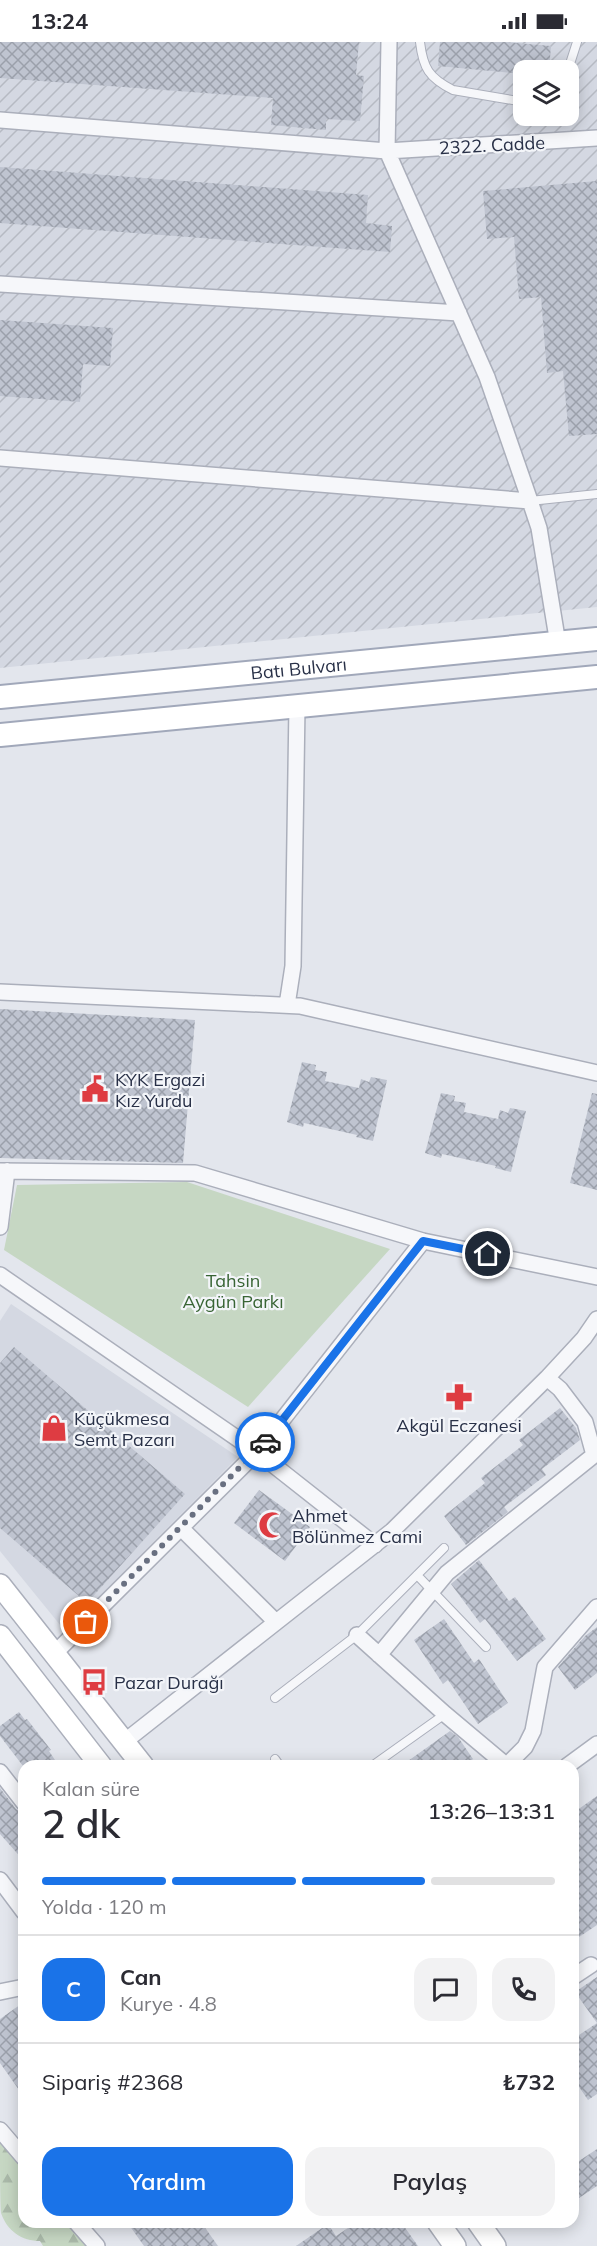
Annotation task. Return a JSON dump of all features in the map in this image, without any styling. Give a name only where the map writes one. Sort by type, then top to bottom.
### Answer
[{"type":"main road","name":"Batı Bulvarı","points":[[0,697],[597,639]]},
{"type":"main road","name":"Batı Bulvarı","points":[[0,735],[597,677]]},
{"type":"main road","points":[[0,1585],[138,1760]]},
{"type":"main road","points":[[0,1636],[96,1760]]},
{"type":"main road","points":[[442,2228],[455,2246]]},
{"type":"main road","points":[[482,2228],[495,2246]]},
{"type":"street","points":[[389,42],[387,151],[487,377],[539,528],[558,644]]},
{"type":"street","name":"2322. Cadde","points":[[0,120],[387,151],[597,138]]},
{"type":"street","points":[[0,284],[459,313]]},
{"type":"street","points":[[0,458],[530,501]]},
{"type":"street","points":[[287,1005],[293,966],[297,706]]},
{"type":"street","points":[[0,992],[300,1006],[597,1073]]},
{"type":"street","points":[[0,1227],[4,1171],[195,1173],[423,1241],[597,1277]]},
{"type":"street","points":[[54,1654],[257,1452],[423,1241]]},
{"type":"street","points":[[0,1275],[257,1452],[375,1545]]},
{"type":"street","points":[[124,1742],[392,1531],[547,1378],[584,1338],[597,1319]]},
{"type":"street","points":[[379,1655],[447,1573],[596,1458],[585,1422],[560,1389],[547,1378]]},
{"type":"street","points":[[181,1528],[276,1622]]},
{"type":"street","points":[[512,1760],[525,1747],[533,1731],[545,1667],[597,1607]]},
{"type":"street","points":[[357,1635],[445,1714],[501,1760]]},
{"type":"street","points":[[576,1760],[596,1747]]},
{"type":"street","points":[[0,1772],[18,1795]]},
{"type":"street","points":[[0,1880],[18,1904]]},
{"type":"street","points":[[579,1973],[591,1965]]},
{"type":"street","points":[[0,1992],[18,1988]]},
{"type":"street","points":[[0,2130],[18,2151]]},
{"type":"street","points":[[81,2228],[97,2246]]},
{"type":"lane","points":[[420,42],[422,62],[443,85],[453,90],[513,100]]},
{"type":"lane","points":[[571,60],[577,42]]},
{"type":"lane","points":[[530,501],[597,494]]},
{"type":"lane","points":[[275,1698],[357,1635],[444,1548]]},
{"type":"lane","points":[[417,1575],[486,1647]]},
{"type":"lane","points":[[380,1760],[445,1714]]},
{"type":"shaded area","points":[[0,42],[597,42],[597,607],[0,668]]},
{"type":"shaded area","name":"Küçükmesa Semt Pazarı","points":[[11,1304],[238,1457],[65,1631],[0,1551],[0,1321]]},
{"type":"green space","name":"Tahsin Aygün Parkı","points":[[187,1182],[390,1249],[248,1407],[4,1250],[17,1185]]},
{"type":"green space","points":[[0,2134],[18,2156],[18,2228],[74,2228],[88,2246],[43,2246],[40,2241],[33,2241],[16,2234],[7,2225],[1,2213]]},
{"type":"building","points":[[0,42],[359,42],[356,75],[364,76],[360,121],[326,119],[326,130],[271,125],[273,98],[0,78]]},
{"type":"building","points":[[440,42],[505,42],[551,46],[550,60],[513,60],[513,73],[438,66]]},
{"type":"building","points":[[0,167],[368,195],[366,223],[392,226],[390,252],[0,223]]},
{"type":"building","points":[[597,181],[597,434],[569,436],[563,371],[547,373],[541,297],[519,299],[514,237],[487,239],[483,191]]},
{"type":"building","points":[[0,320],[113,328],[110,366],[83,364],[80,402],[0,396]]},
{"type":"building","name":"KYK Ergazi Kız Yurdu","points":[[0,1009],[195,1020],[183,1163],[0,1158]]},
{"type":"building","points":[[302,1062],[316,1065],[315,1070],[327,1072],[325,1081],[359,1088],[361,1079],[369,1082],[371,1077],[387,1080],[373,1141],[304,1123],[303,1127],[287,1122]]},
{"type":"building","points":[[441,1093],[455,1096],[454,1101],[466,1103],[464,1112],[498,1119],[500,1110],[508,1113],[510,1108],[526,1111],[511,1172],[495,1168],[496,1166],[442,1154],[441,1158],[425,1153]]},
{"type":"building","points":[[592,1093],[597,1094],[597,1190],[570,1183]]},
{"type":"building","name":"Küçükmesa Semt Pazarı","points":[[14,1347],[185,1494],[87,1603],[0,1528],[0,1363]]},
{"type":"building","points":[[560,1408],[576,1428],[580,1440],[542,1469],[546,1475],[504,1507],[508,1512],[466,1545],[444,1516],[485,1483],[481,1478],[523,1445],[519,1440]]},
{"type":"building","name":"Ahmet Bölünmez Cami","points":[[259,1490],[310,1527],[285,1561],[234,1523]]},
{"type":"building","points":[[479,1560],[509,1601],[515,1597],[546,1639],[517,1661],[485,1619],[480,1623],[451,1584]]},
{"type":"building","points":[[444,1619],[474,1663],[479,1659],[508,1703],[478,1724],[448,1680],[443,1684],[414,1640]]},
{"type":"building","points":[[597,1627],[597,1673],[575,1690],[558,1667],[585,1636]]},
{"type":"building","points":[[19,1712],[51,1750],[49,1751],[55,1760],[18,1760],[0,1736],[0,1726]]},
{"type":"building","points":[[450,1731],[458,1737],[473,1759],[472,1760],[409,1760]]},
{"type":"building","points":[[0,1788],[18,1810],[18,1854],[0,1834]]},
{"type":"building","points":[[597,1796],[597,1925],[579,1937],[579,1809]]},
{"type":"building","points":[[597,1977],[597,2023],[579,1998],[579,1989]]},
{"type":"building","points":[[18,2006],[18,2088],[0,2063],[0,2019]]},
{"type":"building","points":[[597,2023],[597,2094],[588,2100],[579,2087],[579,2035]]},
{"type":"building","points":[[597,2149],[597,2186],[579,2198],[579,2161]]},
{"type":"building","points":[[131,2228],[205,2228],[218,2246],[144,2246]]},
{"type":"building","points":[[322,2228],[331,2228],[336,2236],[348,2228],[405,2228],[418,2246],[296,2246]]},
{"type":"way so far","points":[[86,1622],[265,1442]]},
{"type":"place","name":"KYK Ergazi Kız Yurdu","points":[[95,1089]]},
{"type":"place","name":"Akgül Eczanesi","points":[[459,1397]]},
{"type":"place","name":"Küçükmesa Semt Pazarı","points":[[54,1428]]},
{"type":"place","name":"Ahmet Bölünmez Cami","points":[[272,1525]]},
{"type":"place","name":"Pazar Durağı","points":[[94,1682]]},
{"type":"route","points":[[265,1442],[423,1241],[488,1254]]}]
